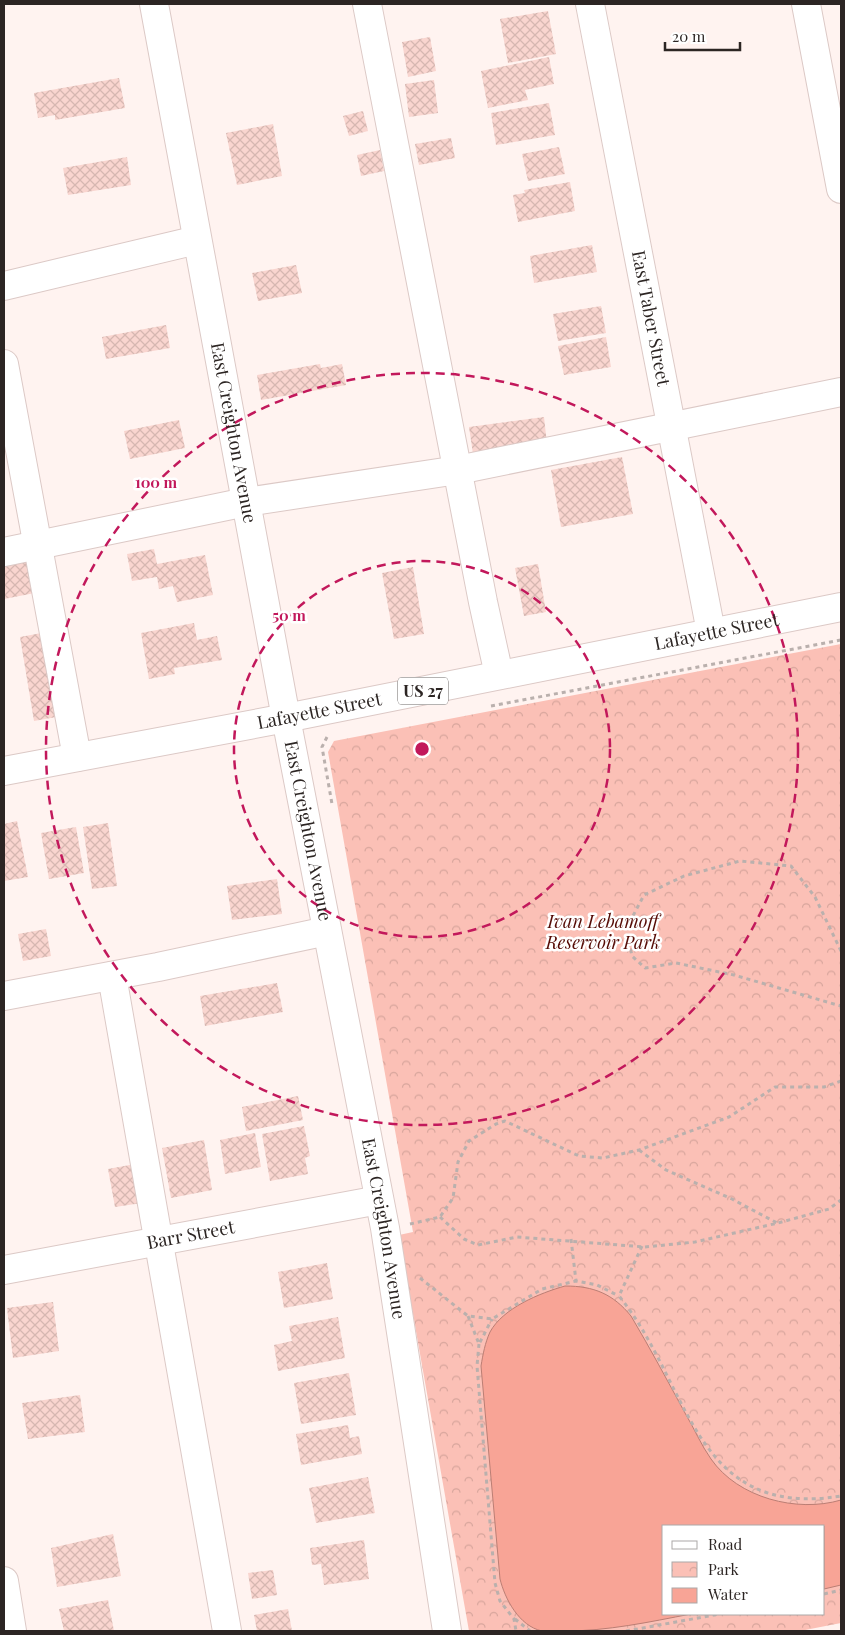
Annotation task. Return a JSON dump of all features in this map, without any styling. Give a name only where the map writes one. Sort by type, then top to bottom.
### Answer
[{"type":"main road","name":"East Creighton Avenue","points":[[154,4],[286,718],[379,1200],[447,1631]]},
{"type":"main road","points":[[367,4],[483,602],[500,675]]},
{"type":"main road","name":"East Taber Street","points":[[590,4],[711,632]]},
{"type":"main road","points":[[806,4],[841,189]]},
{"type":"main road","points":[[4,286],[197,240]]},
{"type":"main road","points":[[4,364],[39,544],[77,757]]},
{"type":"main road","points":[[4,552],[246,502],[458,470],[671,424],[841,392]]},
{"type":"main road","name":"Lafayette Street","points":[[4,771],[286,718],[841,607]]},
{"type":"main road","points":[[4,996],[112,976],[327,931]]},
{"type":"main road","points":[[112,976],[227,1631]]},
{"type":"main road","name":"Barr Street","points":[[4,1270],[379,1200]]},
{"type":"main road","points":[[4,1582],[12,1631]]},
{"type":"path","points":[[482,708],[841,640]]},
{"type":"path","points":[[332,806],[322,747],[327,737],[337,735]]},
{"type":"path","points":[[841,951],[816,897],[791,866],[740,861],[684,876],[644,896],[626,929],[632,956],[645,968],[676,963],[734,975],[841,1006]]},
{"type":"path","points":[[841,1081],[824,1087],[775,1087],[729,1117],[639,1150],[603,1158],[579,1156],[505,1121],[496,1124],[469,1141],[458,1162],[453,1198],[440,1217],[464,1239],[478,1245],[518,1237],[642,1246],[695,1242],[778,1223],[828,1209],[841,1200]]},
{"type":"path","points":[[639,1150],[666,1170],[732,1199],[778,1223]]},
{"type":"path","points":[[571,1240],[576,1281]]},
{"type":"path","points":[[619,1296],[642,1246]]},
{"type":"path","points":[[415,1273],[468,1316],[479,1344]]},
{"type":"path","points":[[530,1631],[514,1619],[500,1601],[495,1583],[477,1366],[479,1344],[492,1320],[542,1289],[576,1281],[597,1285],[619,1296],[635,1315],[703,1440],[724,1468],[745,1484],[782,1498],[802,1500],[841,1496]]},
{"type":"path","points":[[468,1316],[492,1320]]},
{"type":"path","points":[[825,1594],[841,1590]]},
{"type":"path","points":[[626,1631],[714,1615]]},
{"type":"path","points":[[514,1619],[516,1631]]},
{"type":"green space","name":"Ivan Lebamoff Reservoir Park","points":[[841,644],[841,1623],[800,1631],[469,1631],[399,1235],[413,1232],[328,752],[334,741]]},
{"type":"water","points":[[565,1286],[575,1286],[602,1293],[624,1308],[631,1316],[652,1352],[707,1454],[737,1484],[752,1493],[788,1503],[824,1504],[841,1500],[841,1585],[825,1589],[825,1525],[662,1525],[662,1615],[686,1615],[613,1628],[581,1631],[542,1631],[526,1624],[509,1603],[500,1579],[481,1366],[485,1344],[496,1323],[513,1309],[545,1293]]},
{"type":"building","points":[[548,11],[556,54],[508,63],[500,19]]},
{"type":"building","points":[[430,37],[436,71],[408,77],[402,42]]},
{"type":"building","points":[[549,57],[554,84],[525,90],[528,100],[488,108],[481,71]]},
{"type":"building","points":[[119,78],[125,108],[55,120],[55,115],[38,118],[34,93]]},
{"type":"building","points":[[434,80],[438,113],[409,117],[405,84]]},
{"type":"building","points":[[549,103],[555,135],[496,145],[491,113]]},
{"type":"building","points":[[363,111],[368,131],[349,136],[343,116]]},
{"type":"building","points":[[273,124],[282,176],[237,185],[226,133]]},
{"type":"building","points":[[451,138],[455,158],[419,165],[415,144]]},
{"type":"building","points":[[559,147],[565,174],[528,181],[522,154]]},
{"type":"building","points":[[380,150],[384,171],[361,176],[357,155]]},
{"type":"building","points":[[127,157],[131,185],[68,195],[63,168]]},
{"type":"building","points":[[570,182],[575,211],[518,222],[513,195],[525,193],[524,190]]},
{"type":"building","points":[[592,245],[597,272],[534,283],[530,256]]},
{"type":"building","points":[[296,265],[302,293],[258,301],[252,273]]},
{"type":"building","points":[[601,306],[606,333],[558,341],[553,314]]},
{"type":"building","points":[[166,325],[170,348],[106,359],[102,337]]},
{"type":"building","points":[[606,337],[611,367],[564,375],[558,346]]},
{"type":"building","points":[[320,364],[321,368],[342,364],[346,385],[261,400],[257,375]]},
{"type":"building","points":[[544,417],[547,444],[473,454],[469,427]]},
{"type":"building","points":[[179,420],[185,448],[130,459],[124,431]]},
{"type":"building","points":[[622,457],[633,514],[561,527],[551,470]]},
{"type":"building","points":[[154,549],[157,564],[205,555],[213,595],[177,602],[173,586],[159,589],[157,577],[132,581],[127,554]]},
{"type":"building","points":[[34,557],[40,592],[4,599],[4,562]]},
{"type":"building","points":[[538,564],[546,612],[524,616],[515,568]]},
{"type":"building","points":[[413,567],[424,634],[394,639],[382,573]]},
{"type":"building","points":[[194,623],[197,640],[217,636],[222,660],[174,668],[175,674],[149,679],[141,633]]},
{"type":"building","points":[[47,632],[62,716],[34,721],[20,637]]},
{"type":"building","points":[[17,821],[28,877],[4,881],[4,824]]},
{"type":"building","points":[[108,823],[117,886],[92,889],[83,827]]},
{"type":"building","points":[[76,827],[84,873],[49,879],[41,833]]},
{"type":"building","points":[[277,879],[282,914],[232,920],[227,886]]},
{"type":"building","points":[[46,929],[51,956],[23,961],[18,934]]},
{"type":"building","points":[[277,983],[283,1012],[205,1026],[200,996]]},
{"type":"building","points":[[298,1096],[303,1120],[246,1131],[242,1107]]},
{"type":"building","points":[[304,1126],[310,1156],[305,1158],[308,1174],[270,1181],[262,1134]]},
{"type":"building","points":[[255,1133],[261,1167],[225,1174],[220,1140]]},
{"type":"building","points":[[204,1140],[212,1190],[171,1198],[162,1148]]},
{"type":"building","points":[[135,1164],[142,1203],[115,1207],[108,1169]]},
{"type":"building","points":[[327,1263],[333,1299],[284,1308],[278,1272]]},
{"type":"building","points":[[53,1302],[59,1351],[13,1358],[7,1308]]},
{"type":"building","points":[[338,1317],[345,1358],[278,1371],[274,1345],[292,1341],[289,1326]]},
{"type":"building","points":[[349,1373],[356,1415],[301,1424],[294,1383]]},
{"type":"building","points":[[80,1395],[85,1432],[28,1439],[22,1403]]},
{"type":"building","points":[[348,1425],[350,1438],[359,1436],[362,1454],[301,1465],[296,1434]]},
{"type":"building","points":[[368,1477],[375,1513],[316,1523],[309,1488]]},
{"type":"building","points":[[113,1534],[121,1576],[57,1587],[51,1548]]},
{"type":"building","points":[[364,1540],[369,1579],[324,1585],[321,1564],[312,1565],[310,1548]]},
{"type":"building","points":[[273,1570],[277,1595],[252,1599],[248,1573]]},
{"type":"building","points":[[108,1600],[114,1631],[64,1631],[59,1609]]},
{"type":"building","points":[[288,1609],[292,1631],[257,1631],[254,1615]]}]
